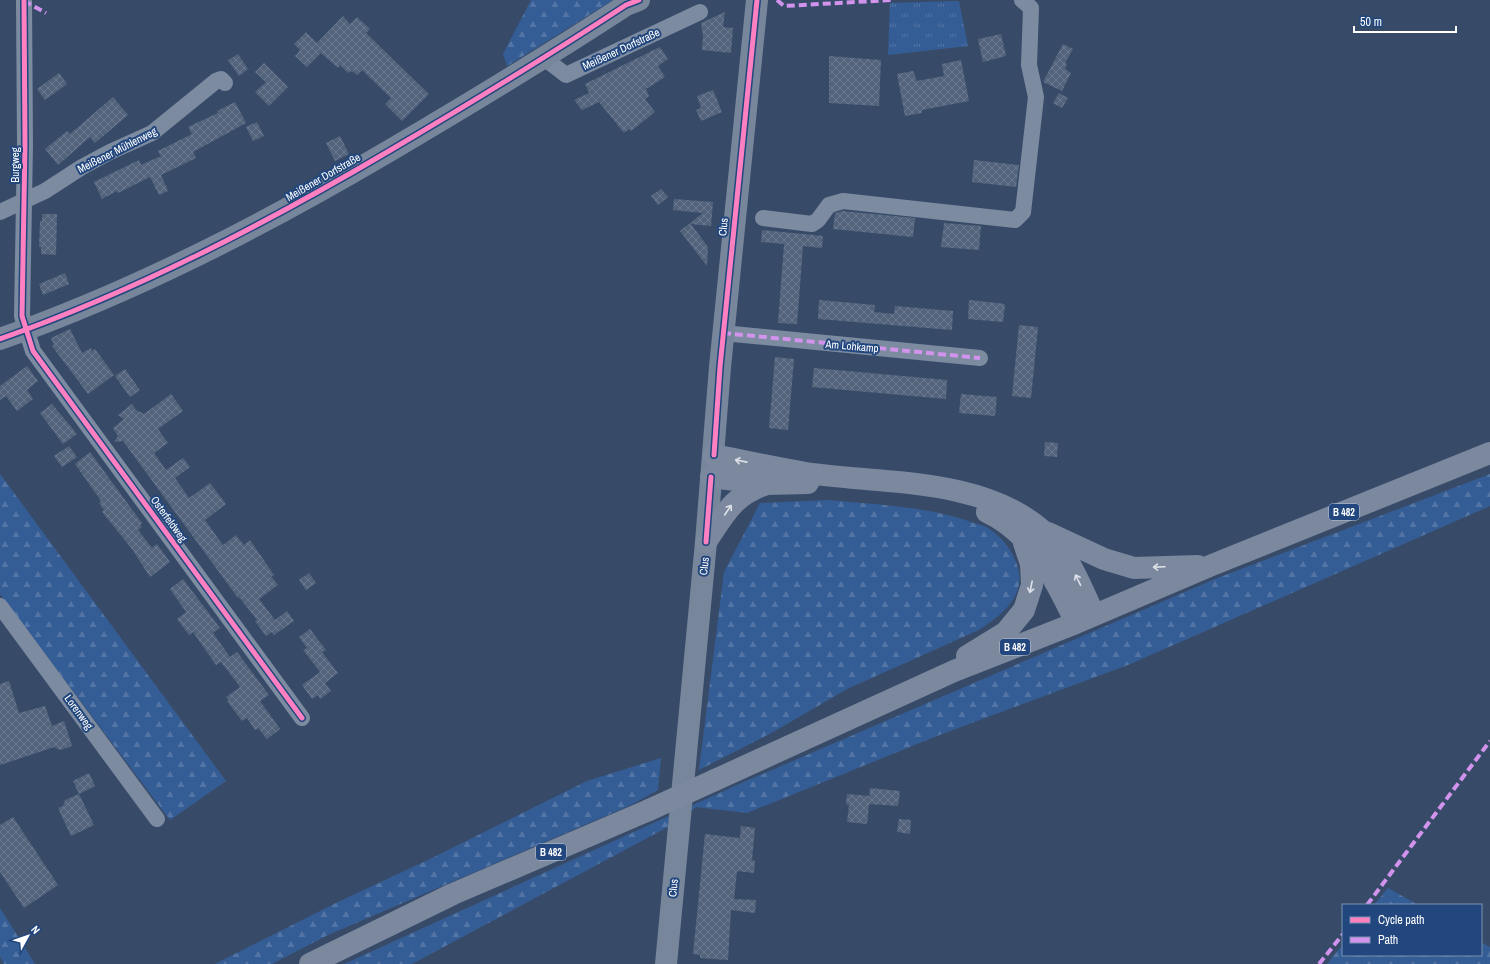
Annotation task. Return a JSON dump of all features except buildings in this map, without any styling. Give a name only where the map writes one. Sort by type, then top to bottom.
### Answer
[{"type":"main road","name":"Meißener Dorfstraße","points":[[0,338],[92,304],[156,275],[299,204],[544,58],[626,5],[639,0]]},
{"type":"main road","name":"Clus","points":[[666,964],[714,455],[723,333],[757,0]]},
{"type":"main road","name":"B 482","points":[[310,964],[453,894],[649,810],[954,671],[1490,453]]},
{"type":"main road","points":[[714,455],[806,473],[942,488],[969,494],[997,504],[1031,521],[1045,532],[1065,557],[1076,576],[1085,619]]},
{"type":"main road","points":[[711,477],[767,484],[807,483],[916,493],[971,504],[995,516],[1022,536],[1040,557],[1057,583],[1085,619]]},
{"type":"main road","points":[[706,542],[732,504],[753,488],[767,484]]},
{"type":"main road","points":[[1045,532],[1055,535],[1104,559],[1134,568],[1212,565]]},
{"type":"main road","points":[[954,671],[969,654],[1006,632],[1024,610],[1032,585],[1031,564],[1022,536]]},
{"type":"street","name":"Burgweg","points":[[24,0],[24,201],[22,316],[26,329]]},
{"type":"street","points":[[763,218],[812,224],[818,220],[829,205],[843,201],[1015,220],[1023,212],[1036,97],[1029,65],[1026,4]]},
{"type":"street","name":"Meißener Dorfstraße","points":[[544,58],[566,75],[700,12]]},
{"type":"street","name":"Meißener Mühlenweg","points":[[0,212],[24,201],[110,152],[152,133],[216,81],[222,79],[225,83]]},
{"type":"street","name":"Osterfeldweg","points":[[26,329],[33,351],[302,718]]},
{"type":"street","name":"Am Lohkamp","points":[[723,333],[980,358]]},
{"type":"street","name":"Lorenweg","points":[[0,606],[157,819]]},
{"type":"green space","points":[[531,0],[613,0],[507,66],[503,54]]},
{"type":"green space","points":[[959,1],[968,46],[888,55],[890,3]]},
{"type":"green space","points":[[0,474],[226,781],[170,820],[0,594]]},
{"type":"green space","points":[[1490,474],[1490,506],[1128,665],[942,734],[747,813],[696,807],[679,821],[412,964],[344,964],[737,785],[1215,579]]},
{"type":"green space","points":[[830,500],[919,509],[954,517],[986,527],[1003,541],[1016,562],[1019,578],[1015,597],[1003,612],[979,630],[847,689],[775,731],[699,770],[724,572],[760,503]]},
{"type":"green space","points":[[661,758],[658,790],[631,805],[328,935],[272,964],[215,964],[338,902],[428,860],[587,781]]},
{"type":"green space","points":[[1388,888],[1416,904],[1375,904]]},
{"type":"green space","points":[[0,908],[35,964],[4,964],[0,957]]},
{"type":"green space","points":[[1482,943],[1490,947],[1490,964],[1327,964],[1342,945],[1342,956],[1482,956]]},
{"type":"marked path","points":[[777,0],[784,6],[892,0]]},
{"type":"marked path","points":[[24,1],[46,13]]},
{"type":"marked path","points":[[723,333],[980,358]]},
{"type":"marked path","points":[[1368,904],[1490,741]]},
{"type":"marked path","points":[[1319,964],[1342,935]]},
{"type":"cycle path","points":[[24,0],[25,144],[22,316],[33,351],[302,718]]},
{"type":"cycle path","points":[[0,339],[101,300],[150,278],[247,230],[342,178],[449,116],[626,5],[639,0]]},
{"type":"cycle path","points":[[714,455],[720,367],[757,0]]},
{"type":"cycle path","points":[[706,542],[711,477]]}]
